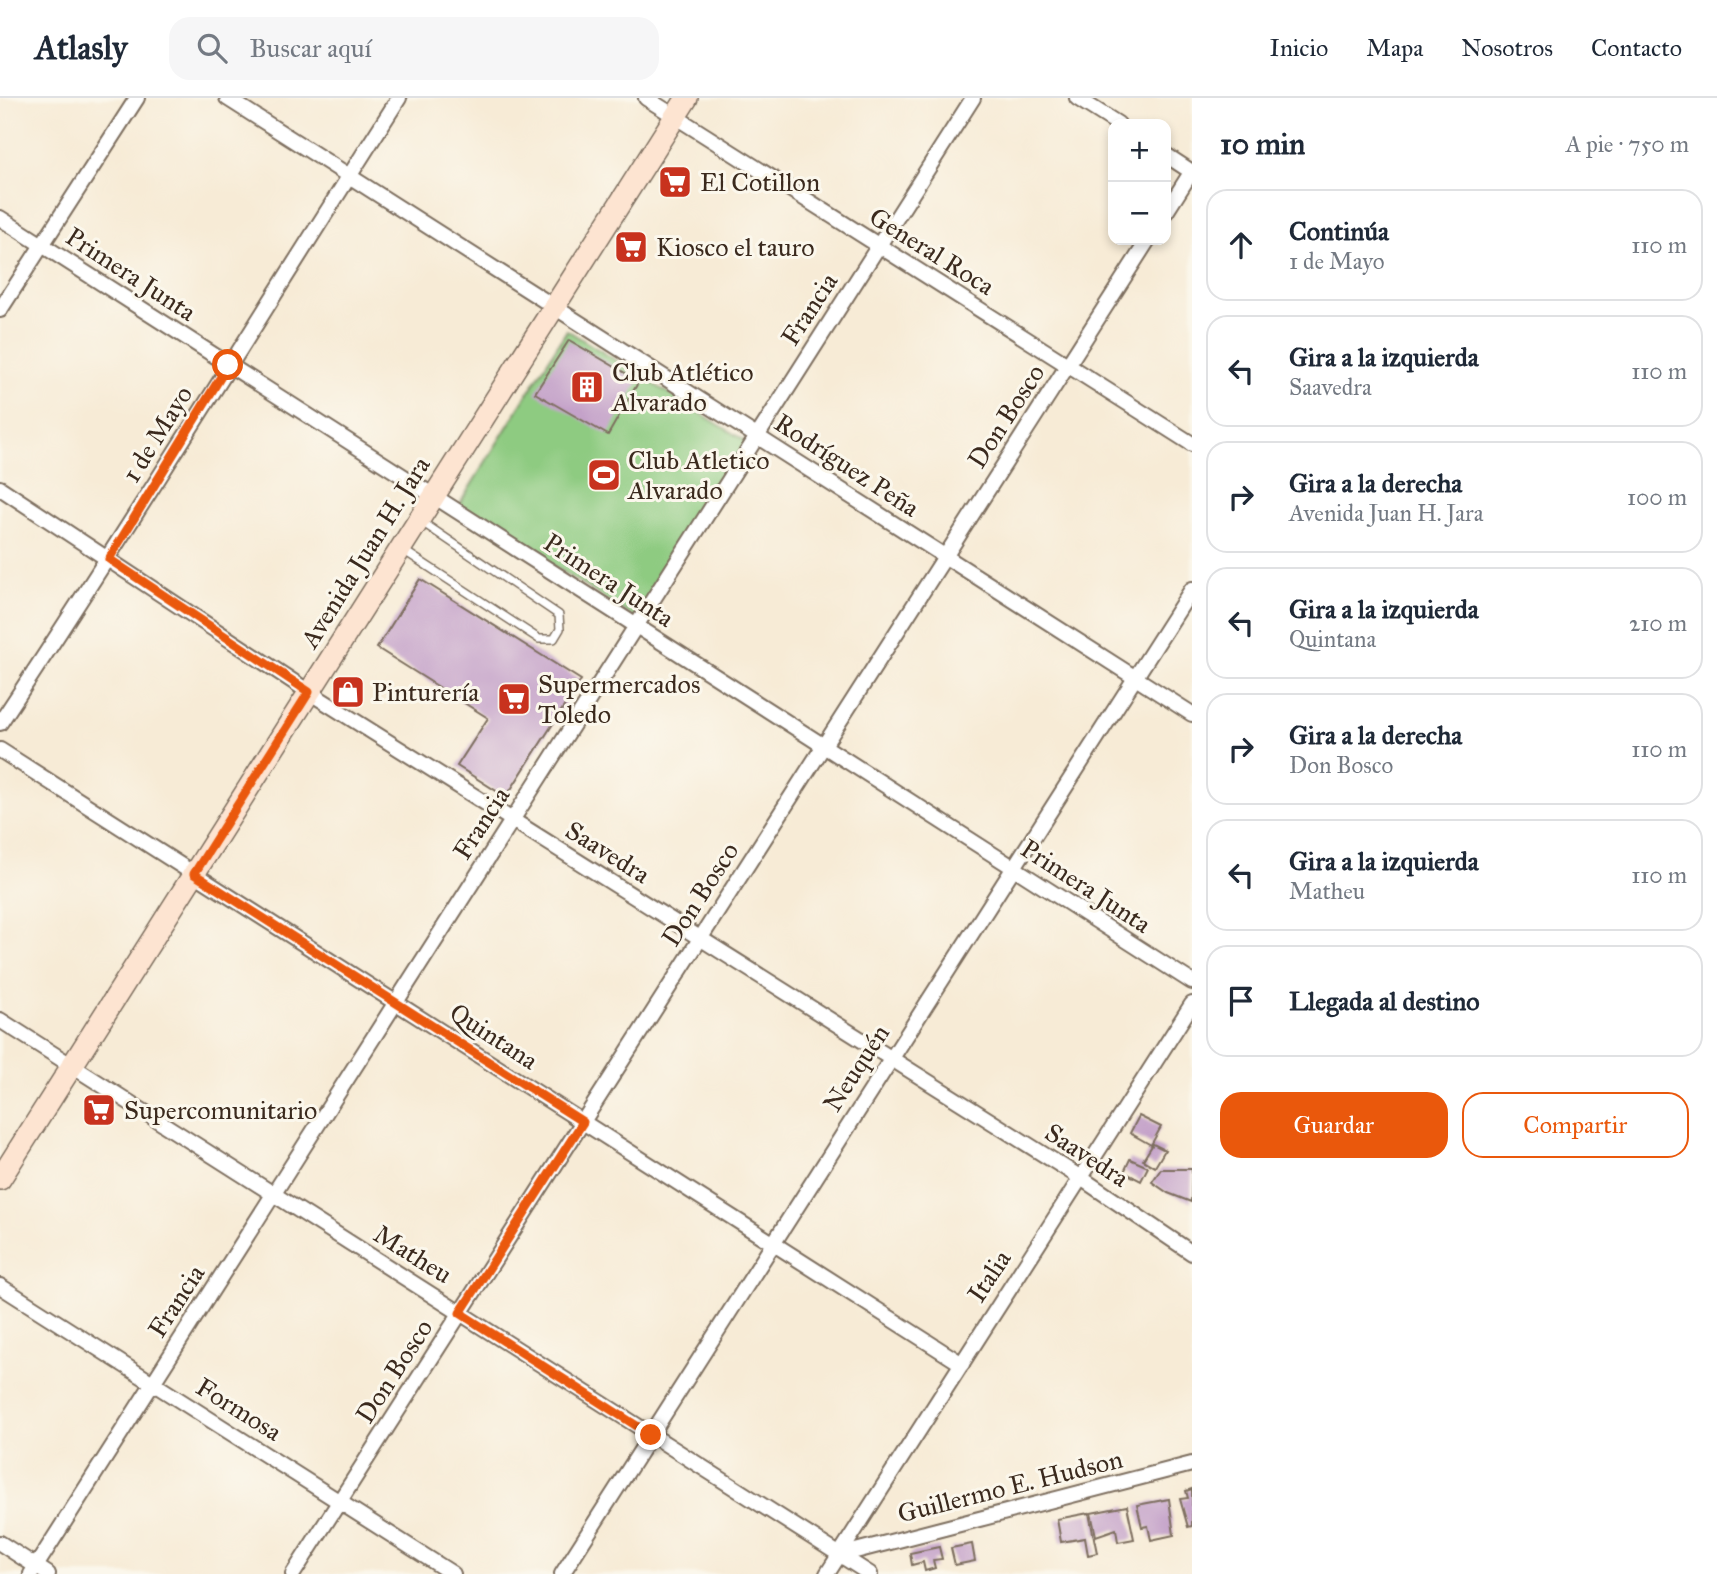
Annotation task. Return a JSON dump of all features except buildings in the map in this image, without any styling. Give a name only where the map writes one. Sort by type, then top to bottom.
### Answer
[{"type":"main road","name":"Avenida Juan H. Jara","points":[[0,1179],[687,98]]},
{"type":"street","points":[[0,310],[137,98]]},
{"type":"street","name":"Rodríguez Peña","points":[[227,98],[1192,714]]},
{"type":"street","name":"1 de Mayo","points":[[0,723],[109,559],[228,365],[399,98]]},
{"type":"street","name":"General Roca","points":[[646,98],[1192,444]]},
{"type":"street","name":"Francia","points":[[38,1571],[153,1383],[973,98]]},
{"type":"street","points":[[1077,98],[1110,119]]},
{"type":"street","points":[[1171,158],[1192,171],[1171,204]]},
{"type":"street","name":"Primera Junta","points":[[0,218],[1192,982]]},
{"type":"street","name":"Don Bosco","points":[[293,1574],[1145,245]]},
{"type":"street","name":"Saavedra","points":[[0,488],[309,692],[1081,1178],[1192,1253]]},
{"type":"street","name":"Neuquén","points":[[562,1574],[1192,589]]},
{"type":"street","name":"Quintana","points":[[0,750],[962,1364]]},
{"type":"street","name":"Italia","points":[[827,1574],[1192,1004]]},
{"type":"street","name":"Matheu","points":[[0,1020],[870,1574]]},
{"type":"street","name":"Formosa","points":[[0,1286],[453,1574]]},
{"type":"street","name":"Guillermo E. Hudson","points":[[840,1555],[1192,1464]]},
{"type":"street","points":[[0,1544],[38,1571]]},
{"type":"lane","points":[[401,548],[539,639],[554,639],[560,629],[559,615],[418,520]]},
{"type":"green space","name":"Club Atletico Alvarado","points":[[567,330],[750,444],[638,620],[459,505]]},
{"type":"place","name":"El Cotillon","points":[[675,182]]},
{"type":"place","name":"Kiosco el tauro","points":[[631,247]]},
{"type":"place","name":"Club Atlético Alvarado","points":[[587,387]]},
{"type":"place","name":"Club Atletico Alvarado","points":[[604,475]]},
{"type":"place","name":"Pinturería","points":[[348,692]]},
{"type":"place","name":"Supermercados Toledo","points":[[514,699]]},
{"type":"place","name":"Supercomunitario","points":[[99,1110]]},
{"type":"route","points":[[228,365],[109,559],[309,692],[194,874],[583,1122],[460,1313],[651,1435]]}]
